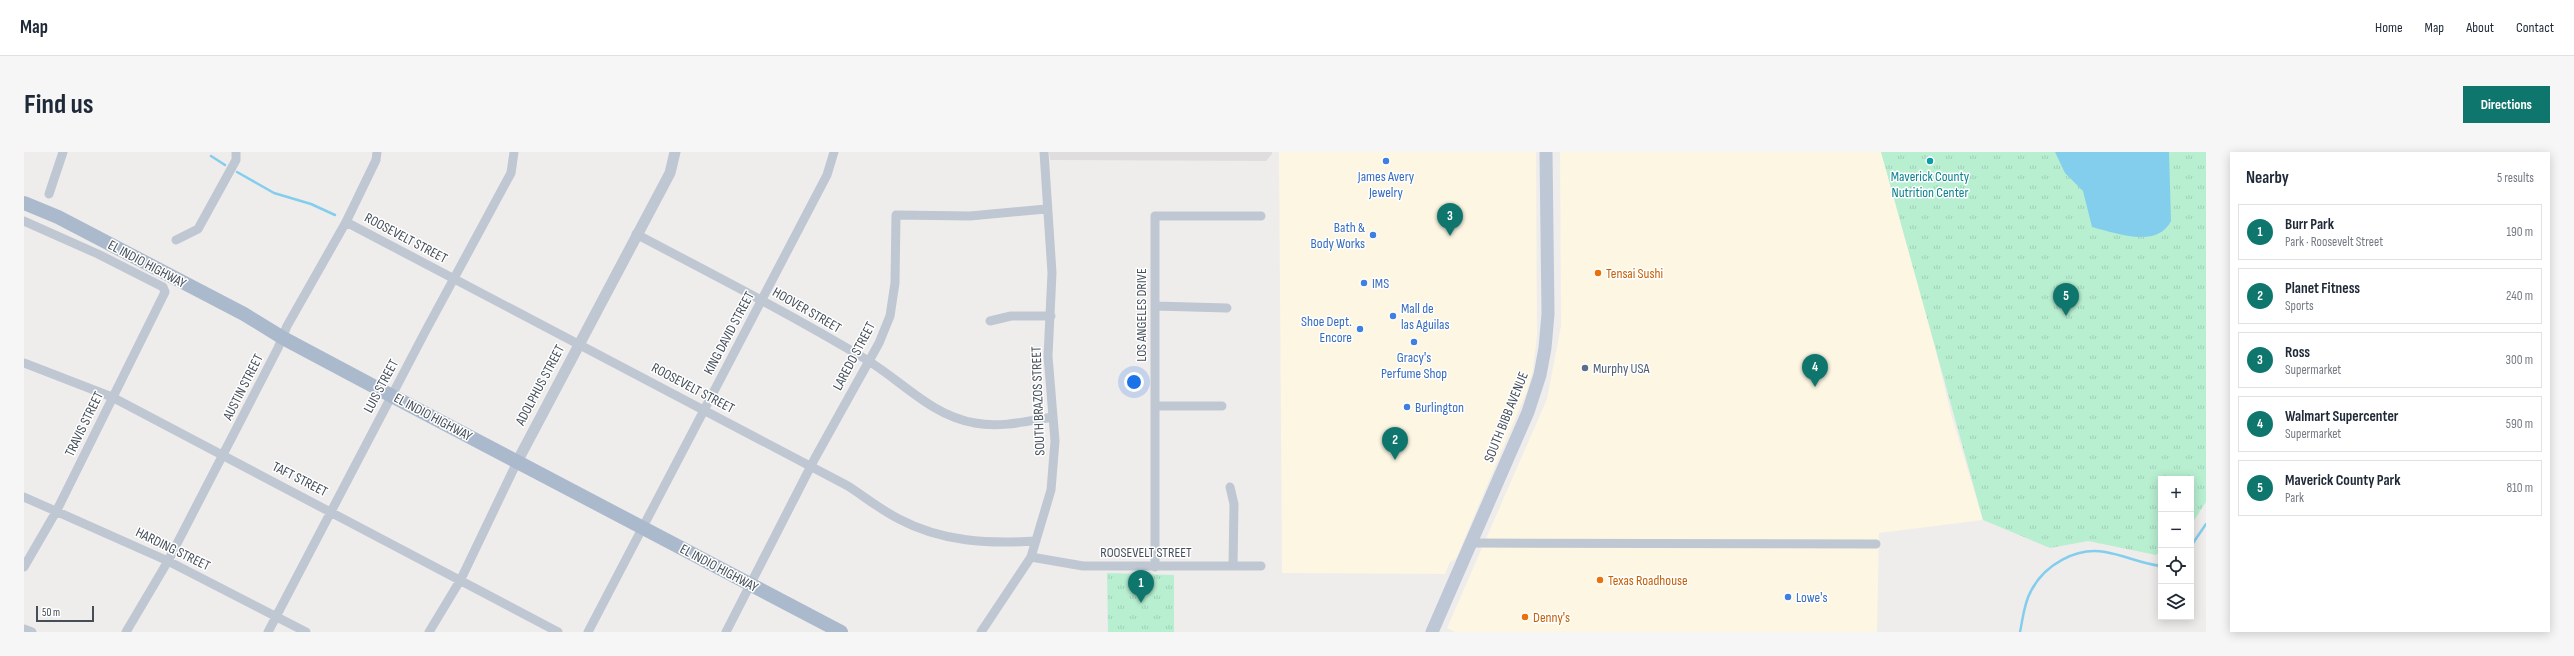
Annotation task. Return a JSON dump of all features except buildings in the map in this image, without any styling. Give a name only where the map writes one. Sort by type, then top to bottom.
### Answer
[{"type":"main road","name":"SOUTH BIBB AVENUE","points":[[1432,632],[1528,412],[1540,375],[1548,314],[1546,152]]},
{"type":"main road","name":"EL INDIO HIGHWAY","points":[[24,203],[58,217],[244,314],[283,338],[841,632]]},
{"type":"street","points":[[49,194],[63,152]]},
{"type":"street","points":[[176,240],[198,229],[236,160],[236,152]]},
{"type":"street","name":"AUSTIN STREET","points":[[126,632],[168,561],[283,338],[287,326],[346,222],[376,160],[377,152]]},
{"type":"street","name":"LUIS STREET","points":[[268,632],[511,173],[514,152]]},
{"type":"street","name":"ADOLPHUS STREET","points":[[429,632],[460,579],[517,462],[636,234],[670,173],[675,152]]},
{"type":"street","name":"KING DAVID STREET","points":[[588,632],[827,175],[834,152]]},
{"type":"street","name":"SOUTH BRAZOS STREET","points":[[981,632],[1031,557],[1051,490],[1054,463],[1053,417],[1048,356],[1052,273],[1046,209],[1044,152]]},
{"type":"street","name":"LAREDO STREET","points":[[726,632],[868,361],[880,343],[890,316],[895,283],[896,216],[970,216],[1046,209]]},
{"type":"street","name":"LOS ANGELES DRIVE","points":[[1155,567],[1155,216],[1261,216]]},
{"type":"street","name":"TRAVIS STREET","points":[[24,221],[104,257],[163,287],[165,292],[57,510],[24,567]]},
{"type":"street","name":"ROOSEVELT STREET","points":[[346,222],[848,486],[899,519],[931,532],[960,540],[983,542],[1036,540]]},
{"type":"street","name":"HOOVER STREET","points":[[636,234],[762,300],[868,361],[938,411],[975,423],[1005,424],[1053,417]]},
{"type":"street","points":[[1155,306],[1226,308]]},
{"type":"street","points":[[990,321],[1012,316],[1051,316]]},
{"type":"street","name":"TAFT STREET","points":[[24,363],[112,397],[331,511],[558,632]]},
{"type":"street","points":[[1155,406],[1222,406]]},
{"type":"street","points":[[1230,487],[1234,504],[1233,566]]},
{"type":"street","name":"HARDING STREET","points":[[24,497],[57,510],[168,561],[306,632]]},
{"type":"street","points":[[1472,543],[1876,544]]},
{"type":"street","name":"ROOSEVELT STREET","points":[[1031,557],[1083,566],[1261,566]]},
{"type":"street","points":[[24,629],[32,632]]},
{"type":"shaded area","points":[[1049,152],[1272,152],[1272,154],[1266,161],[1050,160]]},
{"type":"shaded area","points":[[1279,152],[1536,152],[1537,335],[1533,370],[1527,391],[1456,559],[1450,562],[1445,574],[1282,573]]},
{"type":"shaded area","points":[[1560,152],[1885,152],[1902,208],[1951,414],[1983,520],[1879,533],[1877,632],[1455,632],[1447,628],[1547,399],[1561,326]]},
{"type":"green space","points":[[1881,152],[2206,152],[2206,502],[2194,520],[2194,476],[2158,476],[2158,554],[2156,555],[2088,541],[2050,548],[1983,520]]},
{"type":"green space","points":[[1107,573],[1174,575],[1174,632],[1108,632]]},
{"type":"water","points":[[2055,152],[2169,152],[2171,221],[2165,230],[2156,235],[2146,237],[2124,235],[2092,227],[2083,191],[2065,173]]},
{"type":"waterway","points":[[211,156],[225,165]]},
{"type":"waterway","points":[[237,172],[274,193],[311,204],[335,215]]},
{"type":"waterway","points":[[2194,542],[2206,524]]},
{"type":"waterway","points":[[2020,632],[2025,606],[2031,591],[2037,582],[2052,566],[2072,555],[2083,552],[2105,552],[2158,565]]},
{"type":"place","name":"James Avery Jewelry","points":[[1386,161]]},
{"type":"place","name":"Maverick County Nutrition Center","points":[[1930,161]]},
{"type":"place","name":"Bath & Body Works","points":[[1373,235]]},
{"type":"place","name":"Ross","points":[[1450,236]]},
{"type":"place","name":"Tensai Sushi","points":[[1598,273]]},
{"type":"place","name":"IMS","points":[[1364,283]]},
{"type":"place","name":"Mall de las Aguilas","points":[[1393,316]]},
{"type":"place","name":"Maverick County Park","points":[[2066,316]]},
{"type":"place","name":"Shoe Dept. Encore","points":[[1360,329]]},
{"type":"place","name":"Gracy's Perfume Shop","points":[[1414,342]]},
{"type":"place","name":"Murphy USA","points":[[1585,368]]},
{"type":"place","name":"Walmart Supercenter","points":[[1815,387]]},
{"type":"place","name":"Burlington","points":[[1407,407]]},
{"type":"place","name":"Planet Fitness","points":[[1395,460]]},
{"type":"place","name":"Texas Roadhouse","points":[[1600,580]]},
{"type":"place","name":"Lowe's","points":[[1788,597]]},
{"type":"place","name":"Burr Park","points":[[1141,603]]},
{"type":"place","name":"Denny's","points":[[1525,617]]}]
